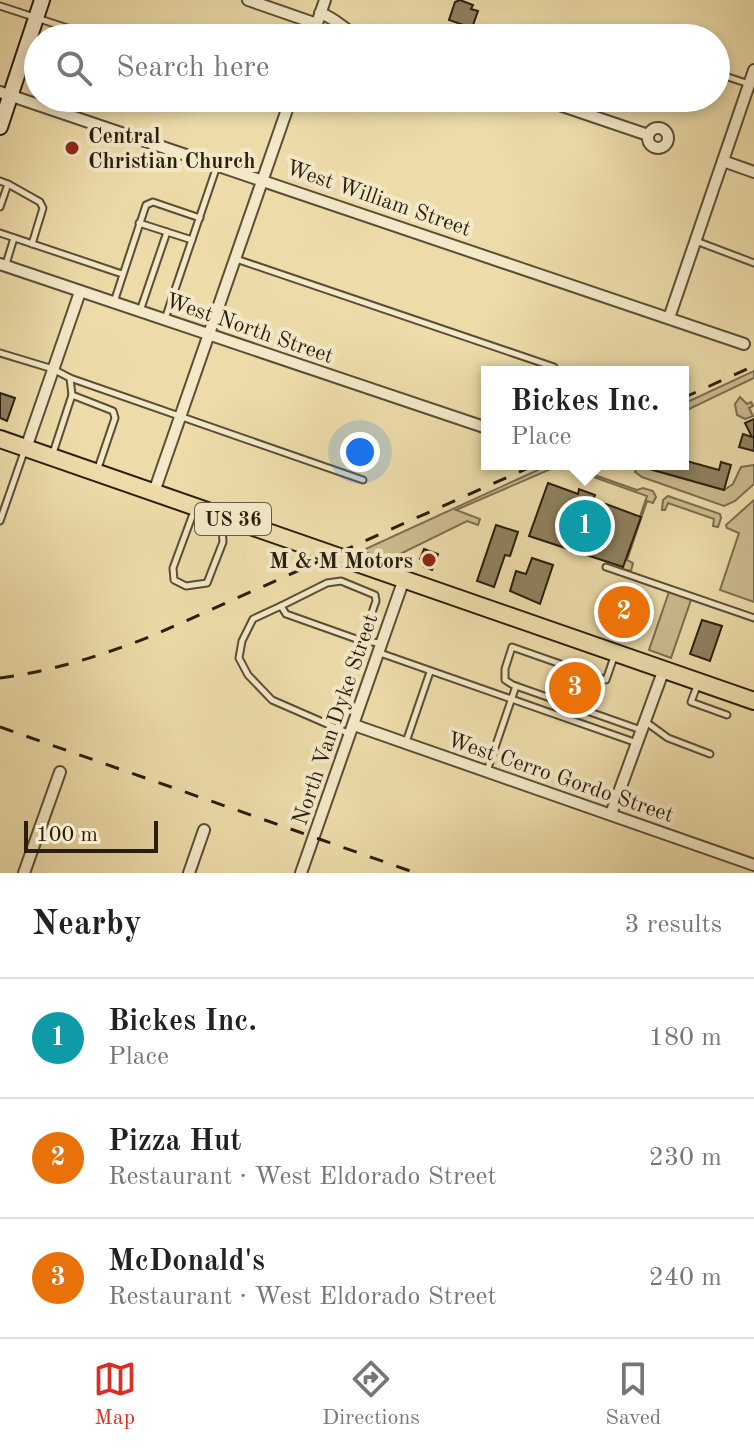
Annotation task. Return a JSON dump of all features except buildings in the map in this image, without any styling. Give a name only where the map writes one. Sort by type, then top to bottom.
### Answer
[{"type":"main road","name":"US 36","points":[[0,439],[754,701]]},
{"type":"street","points":[[35,24],[42,0]]},
{"type":"street","points":[[248,0],[308,24]]},
{"type":"street","points":[[316,24],[325,0]]},
{"type":"street","points":[[0,127],[6,94],[24,50]]},
{"type":"street","points":[[669,318],[752,84],[754,70]]},
{"type":"street","name":"West William Street","points":[[61,112],[744,344]]},
{"type":"street","points":[[154,492],[286,112]]},
{"type":"street","points":[[580,112],[648,135]]},
{"type":"street","points":[[723,161],[754,172]]},
{"type":"street","name":"West North Street","points":[[2,265],[481,426]]},
{"type":"street","points":[[26,448],[80,292]]},
{"type":"street","name":"North Van Dyke Street","points":[[301,873],[404,579]]},
{"type":"street","points":[[611,814],[664,669]]},
{"type":"street","name":"West Cerro Gordo Street","points":[[352,730],[406,743],[754,865]]},
{"type":"street","points":[[24,873],[60,772]]},
{"type":"street","points":[[189,873],[204,830]]},
{"type":"lane","points":[[0,6],[55,24]]},
{"type":"lane","points":[[730,77],[752,84]]},
{"type":"lane","points":[[165,320],[218,164]]},
{"type":"lane","points":[[0,181],[40,202],[43,208],[32,244]]},
{"type":"lane","points":[[0,207],[8,184]]},
{"type":"lane","points":[[113,303],[146,205],[153,202],[200,218]]},
{"type":"lane","points":[[139,223],[192,240]]},
{"type":"lane","points":[[139,312],[167,232]]},
{"type":"lane","points":[[0,233],[122,274]]},
{"type":"lane","points":[[2,265],[14,238]]},
{"type":"lane","points":[[696,241],[754,263]]},
{"type":"lane","points":[[235,258],[551,366]]},
{"type":"lane","points":[[0,353],[53,369],[70,378],[363,480]]},
{"type":"lane","points":[[52,457],[72,395],[70,378]]},
{"type":"lane","points":[[72,395],[113,411],[115,418],[97,472]]},
{"type":"lane","points":[[0,521],[26,448]]},
{"type":"lane","points":[[196,506],[173,568],[174,580],[186,586],[207,583],[223,542],[222,528],[226,517]]},
{"type":"lane","points":[[606,567],[754,618]]},
{"type":"lane","points":[[352,730],[272,700],[243,667],[239,658],[242,641],[253,619],[327,583],[341,581],[375,595],[376,601],[362,641]]},
{"type":"lane","points":[[281,606],[286,614],[380,648],[430,671],[637,743]]},
{"type":"lane","points":[[616,652],[606,680],[512,647],[505,680],[643,726],[710,754]]},
{"type":"lane","points":[[406,743],[430,671]]},
{"type":"lane","points":[[698,681],[691,702],[727,715]]},
{"type":"lane","points":[[487,771],[516,686]]},
{"type":"shaded area","points":[[754,371],[754,378],[689,409],[689,401]]},
{"type":"shaded area","points":[[740,397],[747,404],[751,402],[753,406],[749,408],[753,416],[745,419],[737,415],[735,404]]},
{"type":"shaded area","points":[[754,465],[754,484],[735,501],[724,506],[635,472],[653,470],[724,490],[733,484],[741,467]]},
{"type":"shaded area","points":[[538,470],[548,470],[456,510],[480,519],[478,525],[467,521],[388,560],[361,551]]},
{"type":"shaded area","points":[[574,470],[583,470],[637,490],[653,491],[656,497],[653,503],[647,501],[627,560],[633,563],[631,571],[622,569],[647,496]]},
{"type":"shaded area","points":[[668,496],[720,514],[718,527],[713,526],[714,519],[668,503],[662,510],[663,500]]},
{"type":"shaded area","points":[[754,500],[754,602],[720,590],[739,533],[726,525]]},
{"type":"shaded area","points":[[670,589],[692,597],[671,658],[649,650]]},
{"type":"railway","points":[[689,395],[754,366]]},
{"type":"railway","points":[[0,678],[78,662],[152,636],[524,470]]},
{"type":"railway","points":[[0,727],[416,873]]},
{"type":"place","name":"Central Christian Church","points":[[72,148]]},
{"type":"place","name":"Bickes Inc.","points":[[585,526]]},
{"type":"place","name":"M & M Motors","points":[[429,560]]},
{"type":"place","name":"Pizza Hut","points":[[624,612]]},
{"type":"place","name":"McDonald's","points":[[575,688]]}]
